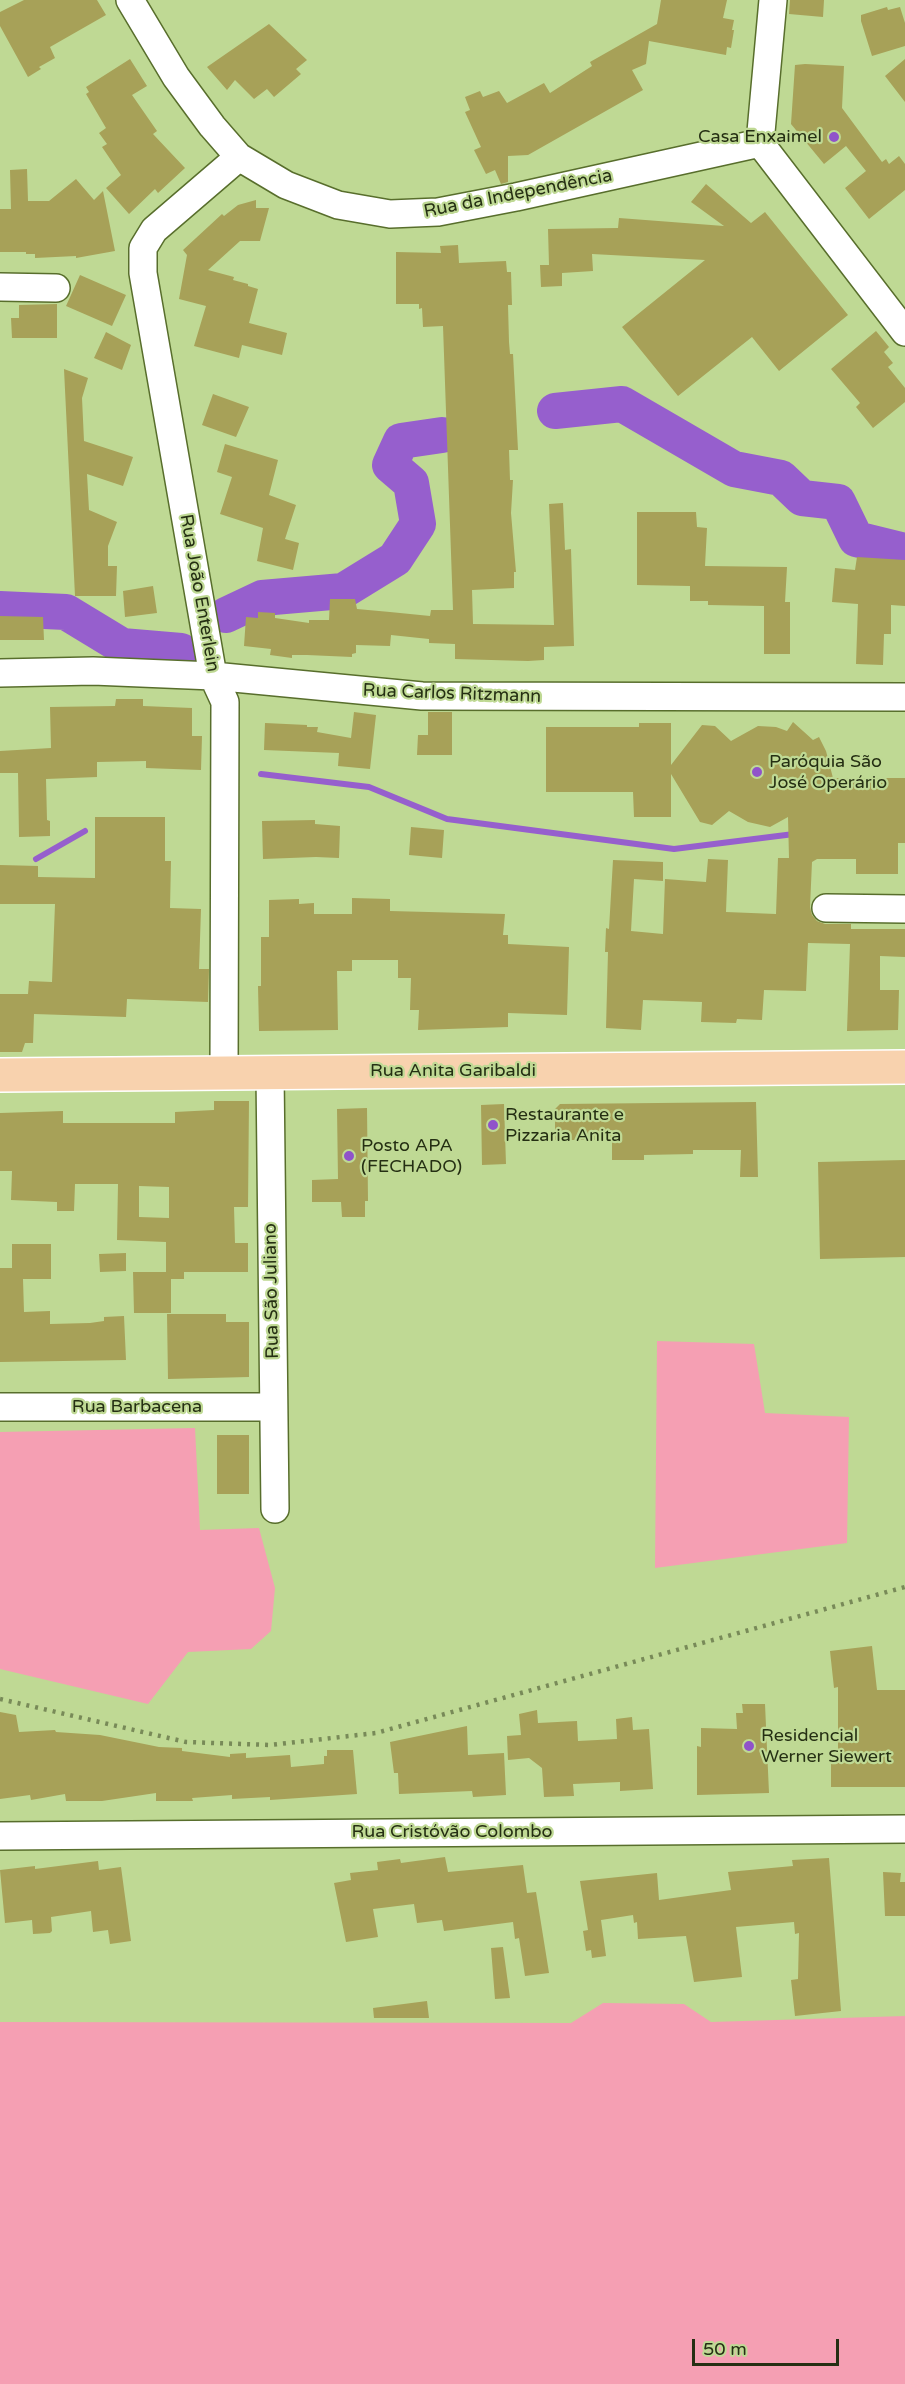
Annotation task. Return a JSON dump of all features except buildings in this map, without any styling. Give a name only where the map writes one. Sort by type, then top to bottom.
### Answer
[{"type":"main road","name":"Rua Anita Garibaldi","points":[[0,1075],[905,1066]]},
{"type":"street","name":"Rua da Independência","points":[[130,0],[176,77],[212,126],[239,157],[286,185],[338,205],[390,214],[438,212],[759,143]]},
{"type":"street","points":[[773,0],[759,143],[905,332]]},
{"type":"street","name":"Rua João Enterlein","points":[[224,1073],[225,702],[213,676],[143,273],[143,248],[154,230],[239,157]]},
{"type":"street","points":[[0,287],[56,288]]},
{"type":"street","name":"Rua Carlos Ritzmann","points":[[0,673],[93,671],[213,676],[422,696],[905,697]]},
{"type":"street","points":[[826,908],[905,909]]},
{"type":"street","name":"Rua São Juliano","points":[[270,1073],[275,1509]]},
{"type":"street","name":"Rua Barbacena","points":[[0,1407],[273,1407]]},
{"type":"street","name":"Rua Cristóvão Colombo","points":[[0,1836],[905,1828]]},
{"type":"shaded area","points":[[657,1341],[754,1344],[765,1413],[849,1417],[847,1543],[655,1568]]},
{"type":"shaded area","points":[[195,1428],[200,1530],[259,1528],[275,1588],[271,1631],[251,1649],[188,1652],[148,1704],[0,1669],[0,1432]]},
{"type":"shaded area","points":[[603,2003],[684,2004],[711,2022],[905,2016],[905,2384],[0,2384],[0,2022],[571,2023]]},
{"type":"waterway","points":[[555,411],[622,404],[734,469],[781,478],[802,498],[838,502],[856,539],[905,551]]},
{"type":"waterway","points":[[226,615],[262,598],[343,591],[395,559],[418,524],[411,483],[390,465],[401,441],[442,435]]},
{"type":"waterway","points":[[0,609],[66,612],[122,646],[181,651]]},
{"type":"waterway","points":[[261,774],[369,787],[447,819],[674,849],[794,834]]},
{"type":"waterway","points":[[36,859],[85,831]]},
{"type":"railway","points":[[0,1699],[186,1742],[270,1745],[376,1733],[905,1587]]},
{"type":"place","name":"Casa Enxaimel","points":[[834,137]]},
{"type":"place","name":"Paróquia São José Operário","points":[[757,772]]},
{"type":"place","name":"Restaurante e Pizzaria Anita","points":[[493,1125]]},
{"type":"place","name":"Posto APA (FECHADO)","points":[[349,1156]]},
{"type":"place","name":"Residencial Werner Siewert","points":[[749,1746]]}]
